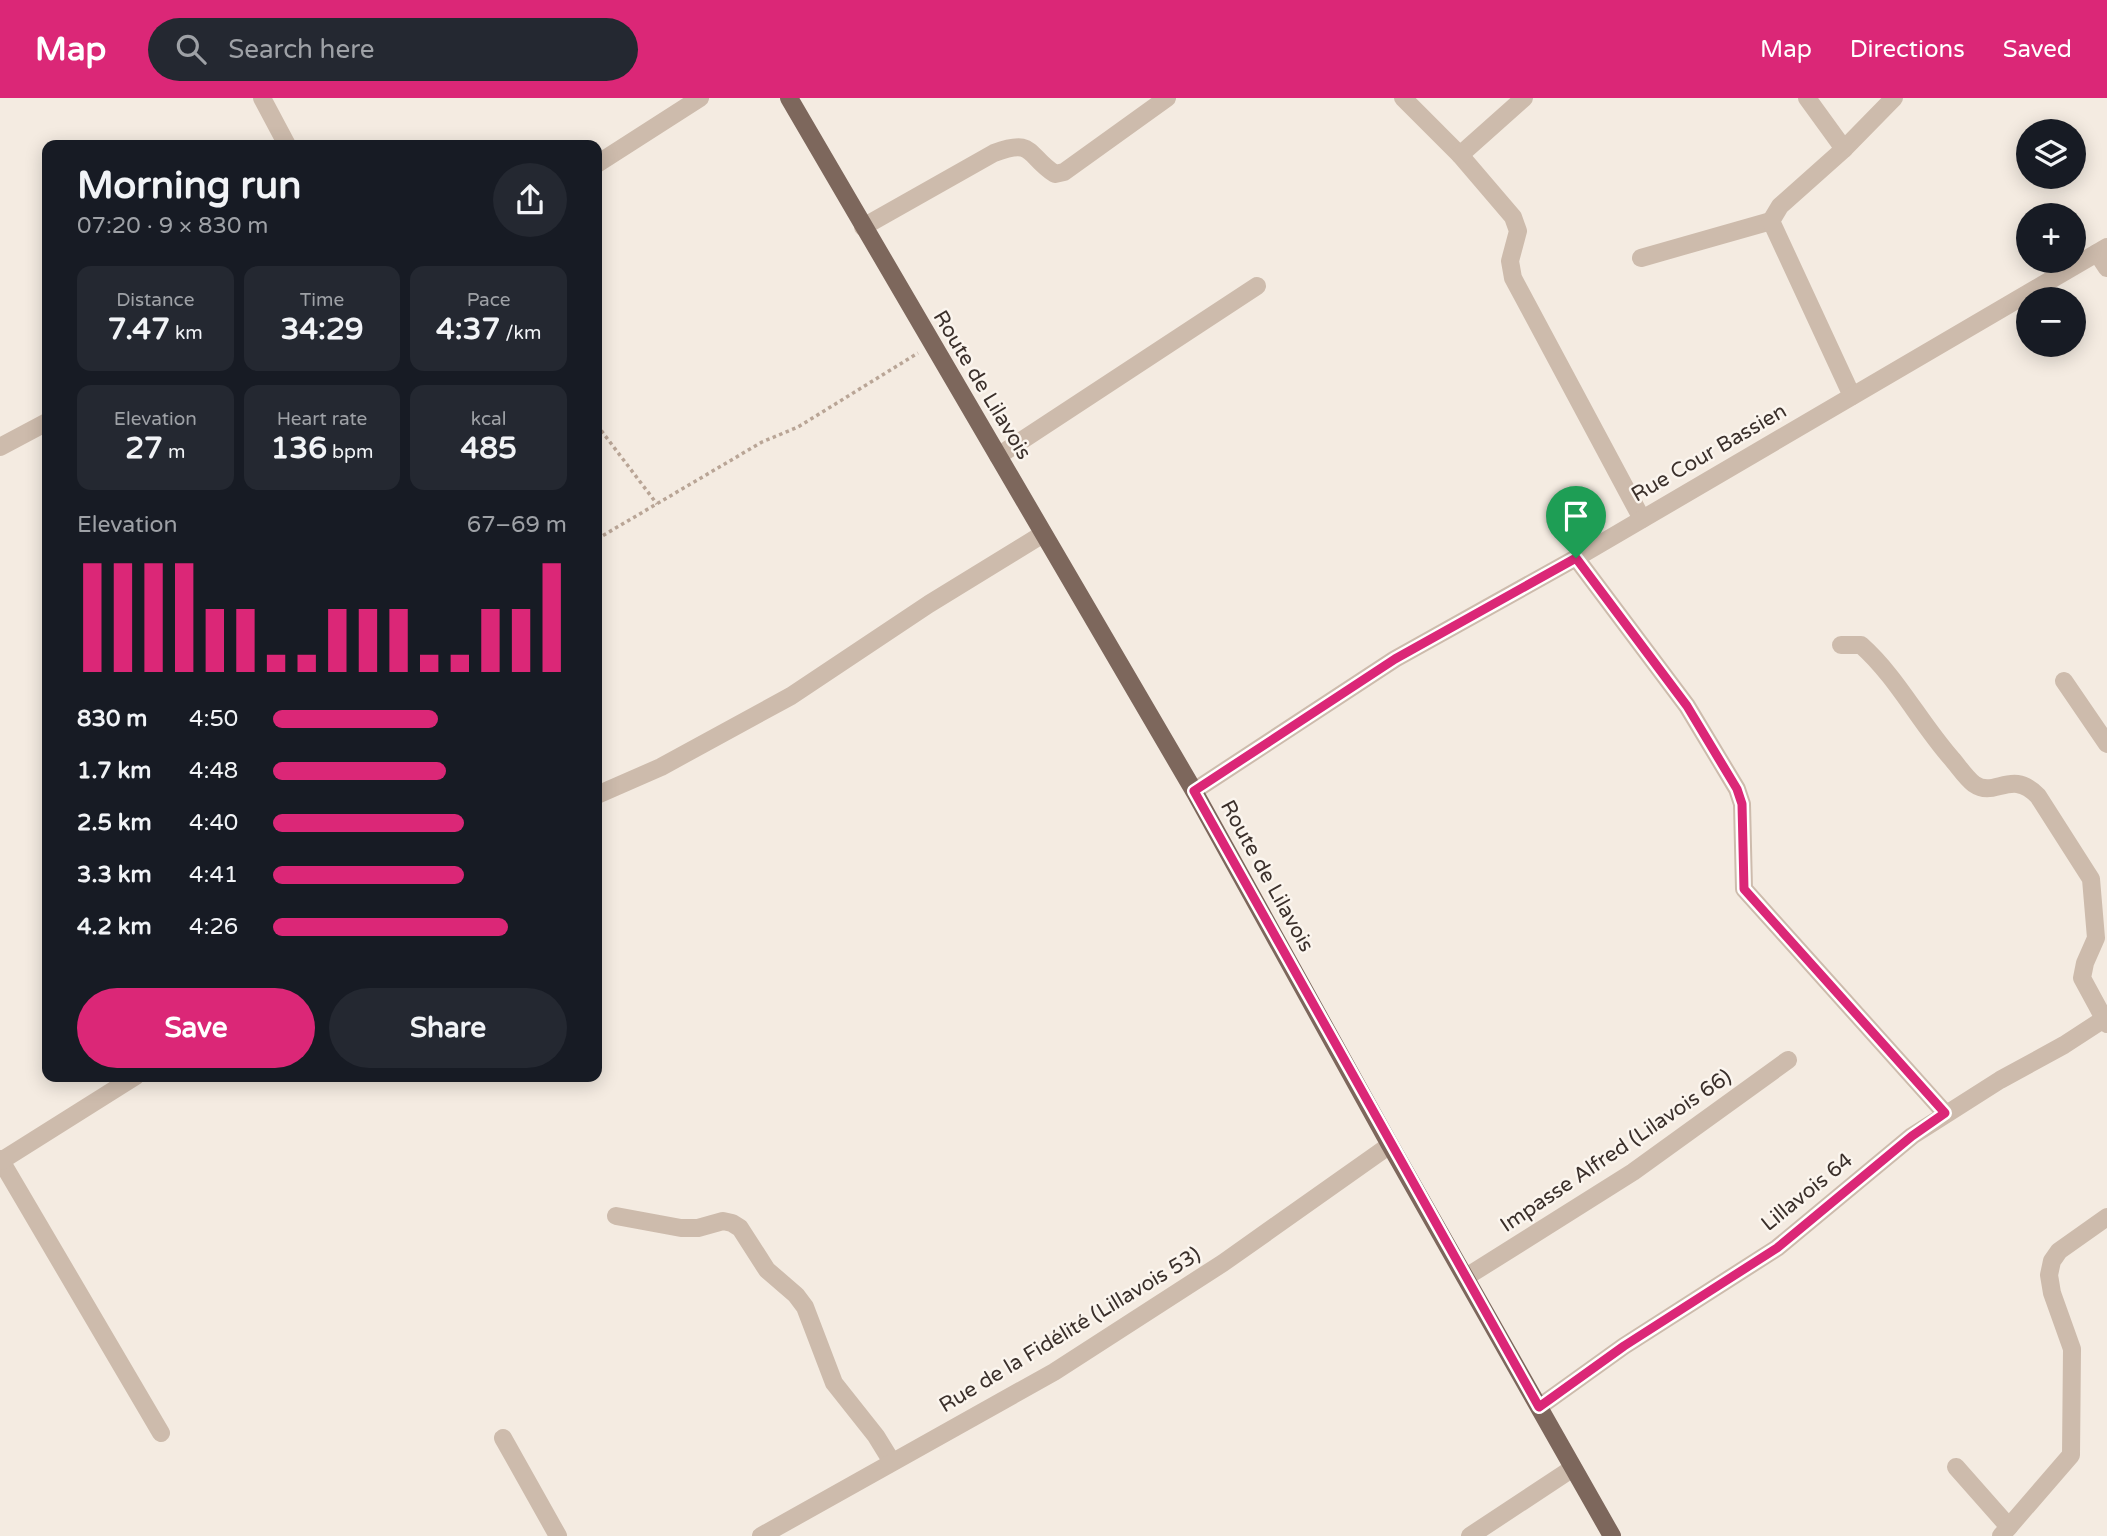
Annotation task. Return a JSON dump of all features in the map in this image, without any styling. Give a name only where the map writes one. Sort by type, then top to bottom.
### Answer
[{"type":"main road","name":"Route de Lilavois","points":[[789,98],[1194,791],[1390,1145],[1612,1536]]},
{"type":"street","points":[[262,98],[284,140]]},
{"type":"street","points":[[602,161],[700,98]]},
{"type":"street","points":[[863,228],[994,153],[1012,146],[1030,150],[1055,174],[1064,172],[1167,98]]},
{"type":"street","points":[[1403,98],[1460,155],[1513,218],[1518,231],[1510,261],[1514,278],[1642,519]]},
{"type":"street","points":[[1460,155],[1524,98]]},
{"type":"street","points":[[1807,98],[1844,149]]},
{"type":"street","points":[[1641,258],[1771,221],[1780,206],[1844,149],[1894,98]]},
{"type":"street","points":[[1771,221],[1852,396]]},
{"type":"street","name":"Rue Cour Bassien","points":[[1194,791],[1395,659],[1576,558],[1852,396],[2104,256]]},
{"type":"street","points":[[998,456],[1258,286]]},
{"type":"street","points":[[0,447],[42,425]]},
{"type":"street","points":[[602,793],[661,767],[791,696],[929,604],[1043,534]]},
{"type":"street","points":[[1576,558],[1687,706],[1737,789],[1742,804],[1744,889],[1945,1113]]},
{"type":"street","points":[[1841,645],[1861,645],[1878,661],[1938,743],[1975,785],[1989,789],[2013,782],[2028,786],[2038,796],[2091,879],[2096,938],[2085,963],[2082,978],[2106,1020]]},
{"type":"street","points":[[2064,681],[2107,744]]},
{"type":"street","name":"Lillavois 64","points":[[1539,1407],[1624,1346],[1777,1248],[1912,1136],[1945,1113],[2106,1020]]},
{"type":"street","name":"Impasse Alfred (Lilavois 66)","points":[[1466,1277],[1633,1172],[1788,1060]]},
{"type":"street","points":[[126,1082],[1,1160],[161,1433]]},
{"type":"street","name":"Rue de la Fidélité (Lillavois 53)","points":[[761,1536],[1077,1357],[1223,1264],[1390,1145]]},
{"type":"street","points":[[616,1216],[681,1228],[698,1228],[723,1221],[740,1228],[767,1270],[796,1294],[805,1307],[834,1383],[876,1436],[892,1462]]},
{"type":"street","points":[[1956,1467],[2005,1532],[2071,1455],[2072,1349],[2052,1293],[2049,1275],[2052,1261],[2059,1251],[2107,1217]]},
{"type":"street","points":[[502,1438],[558,1536]]},
{"type":"street","points":[[1470,1536],[1573,1468]]},
{"type":"path","points":[[602,536],[762,442],[798,427],[931,344]]},
{"type":"path","points":[[602,432],[657,504]]},
{"type":"route","points":[[1576,558],[1687,706],[1737,789],[1742,804],[1744,889],[1945,1113],[1912,1136],[1777,1248],[1624,1346],[1539,1407],[1194,791],[1395,659],[1496,600],[1576,558]]}]
